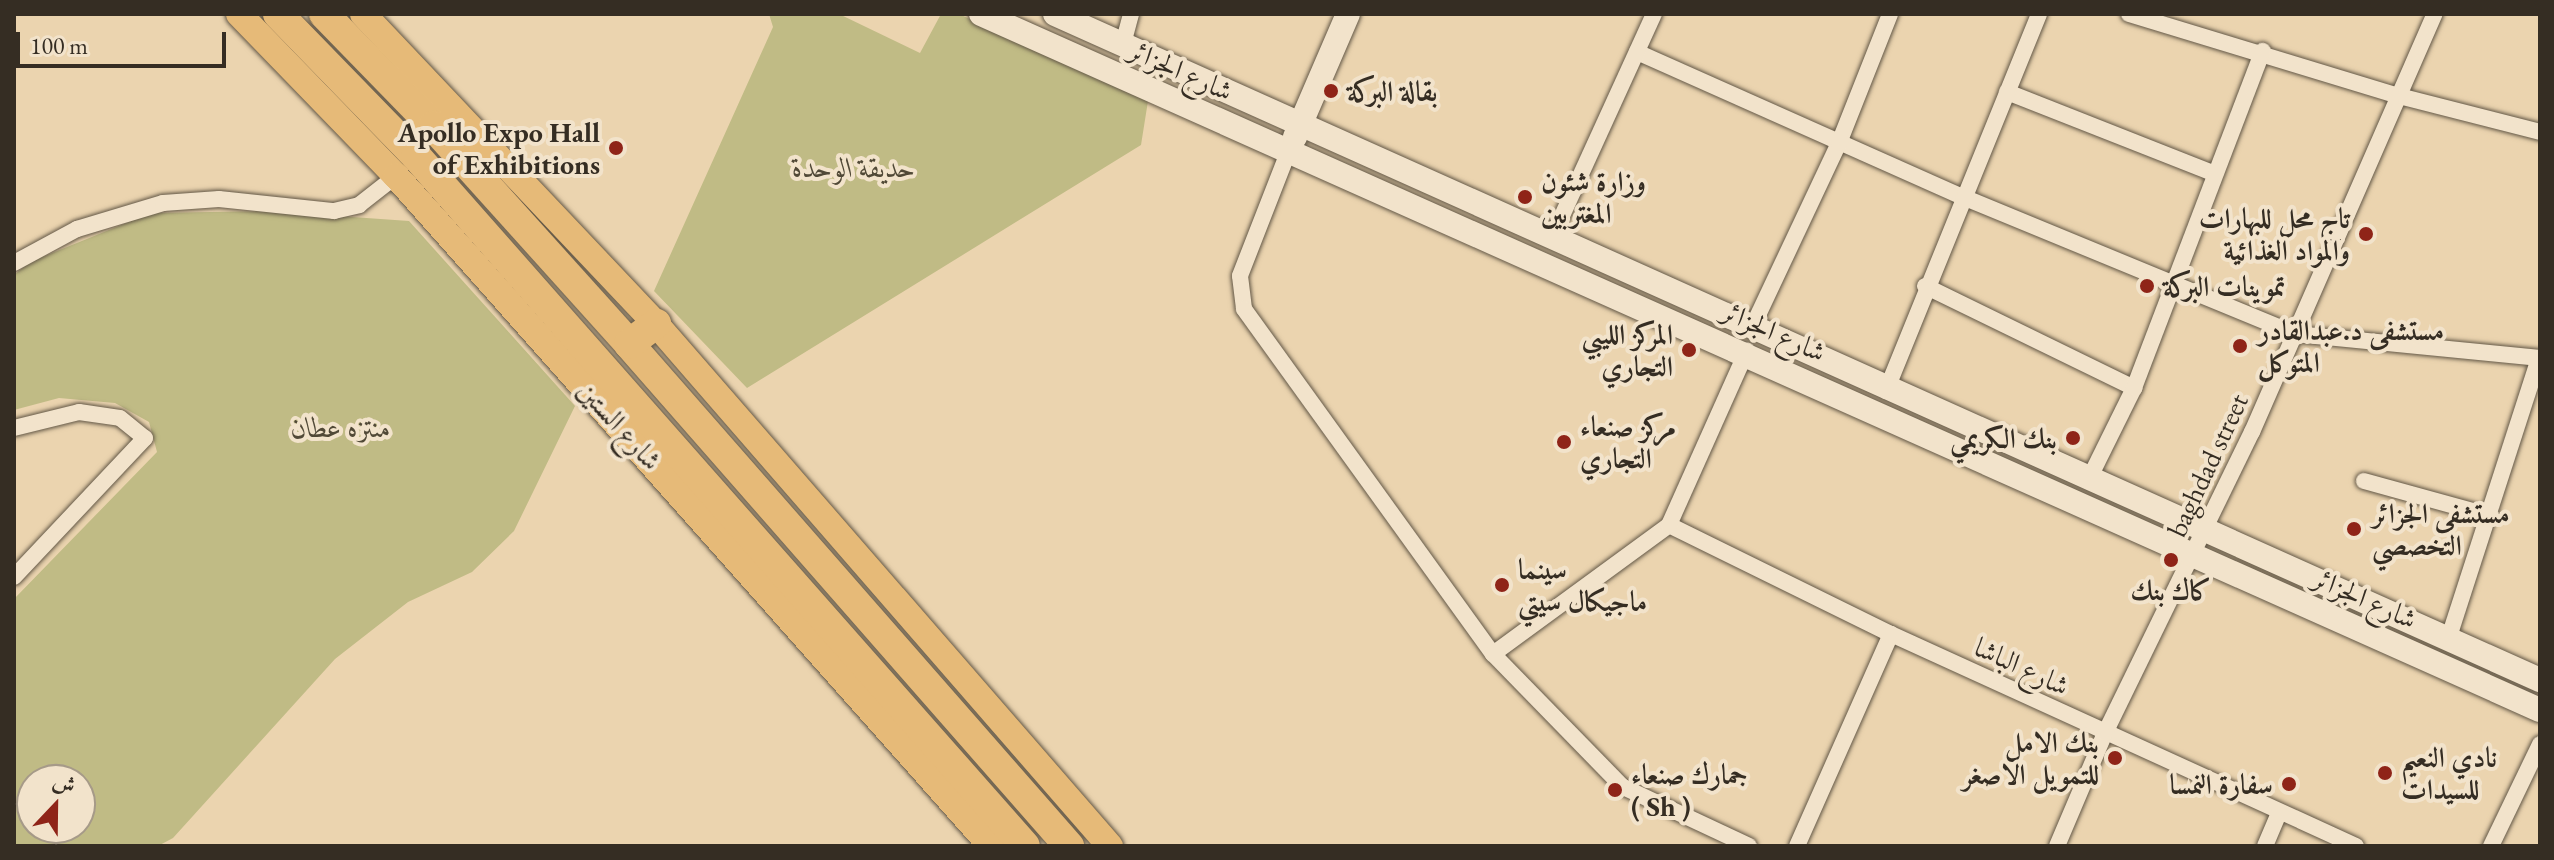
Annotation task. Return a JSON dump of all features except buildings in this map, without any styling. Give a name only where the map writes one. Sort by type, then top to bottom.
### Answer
[{"type":"highway","name":"شارع الستين","points":[[278,14],[416,156],[712,508],[842,636],[1025,846]]},
{"type":"highway","points":[[324,14],[433,126],[629,344],[1069,846]]},
{"type":"highway","points":[[629,344],[656,324]]},
{"type":"highway","points":[[842,636],[868,618]]},
{"type":"main road","name":"شارع الستين","points":[[239,14],[712,508],[991,846]]},
{"type":"main road","points":[[363,14],[656,324],[1110,846]]},
{"type":"main road","name":"شارع الجزائر","points":[[981,14],[1289,150],[1749,340],[1886,391],[2540,680]]},
{"type":"main road","name":"شارع الجزائر","points":[[1055,14],[1301,122],[2194,553],[2540,710]]},
{"type":"main road","points":[[1289,150],[1348,14]]},
{"type":"street","points":[[1123,44],[1131,14]]},
{"type":"street","points":[[1551,240],[1654,14]]},
{"type":"street","points":[[1493,654],[1669,525],[1839,143],[1890,14]]},
{"type":"street","points":[[1886,391],[1925,286],[2039,14]]},
{"type":"street","points":[[2129,14],[2263,51],[2399,96],[2540,132]]},
{"type":"street","name":"baghdad street","points":[[2057,846],[2105,733],[2194,553],[2296,334],[2435,14]]},
{"type":"street","points":[[2088,481],[2134,388],[2213,173],[2263,51]]},
{"type":"street","points":[[1637,52],[1963,197],[2296,334],[2540,358],[2491,516],[2448,640]]},
{"type":"street","points":[[2007,92],[2213,173]]},
{"type":"street","points":[[1289,150],[1240,276],[1244,309],[1493,654],[1623,787],[1749,846]]},
{"type":"street","points":[[14,263],[77,229],[163,203],[219,199],[334,211],[359,205],[396,176]]},
{"type":"street","points":[[1925,286],[2134,388]]},
{"type":"street","points":[[14,428],[79,412],[120,418],[145,438],[14,577]]},
{"type":"street","points":[[2364,481],[2491,516]]},
{"type":"street","name":"شارع الباشا","points":[[1669,525],[1891,634],[2356,846]]},
{"type":"street","points":[[1797,846],[1891,634]]},
{"type":"street","points":[[2491,846],[2540,744]]},
{"type":"street","points":[[2265,846],[2279,813]]},
{"type":"green space","name":"حديقة الوحدة","points":[[769,14],[839,14],[920,53],[941,14],[959,14],[1148,101],[1141,145],[747,388],[654,291],[773,27]]},
{"type":"green space","name":"منتزه عطان","points":[[267,211],[409,221],[575,406],[514,531],[472,572],[408,602],[335,659],[173,838],[158,846],[14,846],[14,599],[157,452],[149,422],[115,403],[59,398],[14,410],[14,275],[30,262],[151,213]]},
{"type":"place","name":"بقالة البركة","points":[[1331,91]]},
{"type":"place","name":"Apollo Expo Hall of Exhibitions","points":[[616,148]]},
{"type":"place","name":"وزارة شئون المغتربين","points":[[1525,197]]},
{"type":"place","name":"تاج محل للبهارات والمواد الغذائية","points":[[2366,234]]},
{"type":"place","name":"تموينات البركة","points":[[2147,286]]},
{"type":"place","name":"مستشفى د.عبدالقادر المتوكل","points":[[2240,346]]},
{"type":"place","name":"المركز الليبي التجاري","points":[[1689,350]]},
{"type":"place","name":"بنك الكريمي","points":[[2073,438]]},
{"type":"place","name":"مركز صنعاء التجاري","points":[[1564,442]]},
{"type":"place","name":"مستشفى الجزائر التخصصي","points":[[2354,529]]},
{"type":"place","name":"كاك بنك","points":[[2171,560]]},
{"type":"place","name":"سينما ماجيكال سيتي","points":[[1502,585]]},
{"type":"place","name":"بنك الامل للتمويل الاصغر","points":[[2115,758]]},
{"type":"place","name":"نادي النعيم للسيدات","points":[[2385,773]]},
{"type":"place","name":"سفارة النمسا","points":[[2289,784]]},
{"type":"place","name":"جمارك صنعاء ( Sh )","points":[[1615,790]]}]
